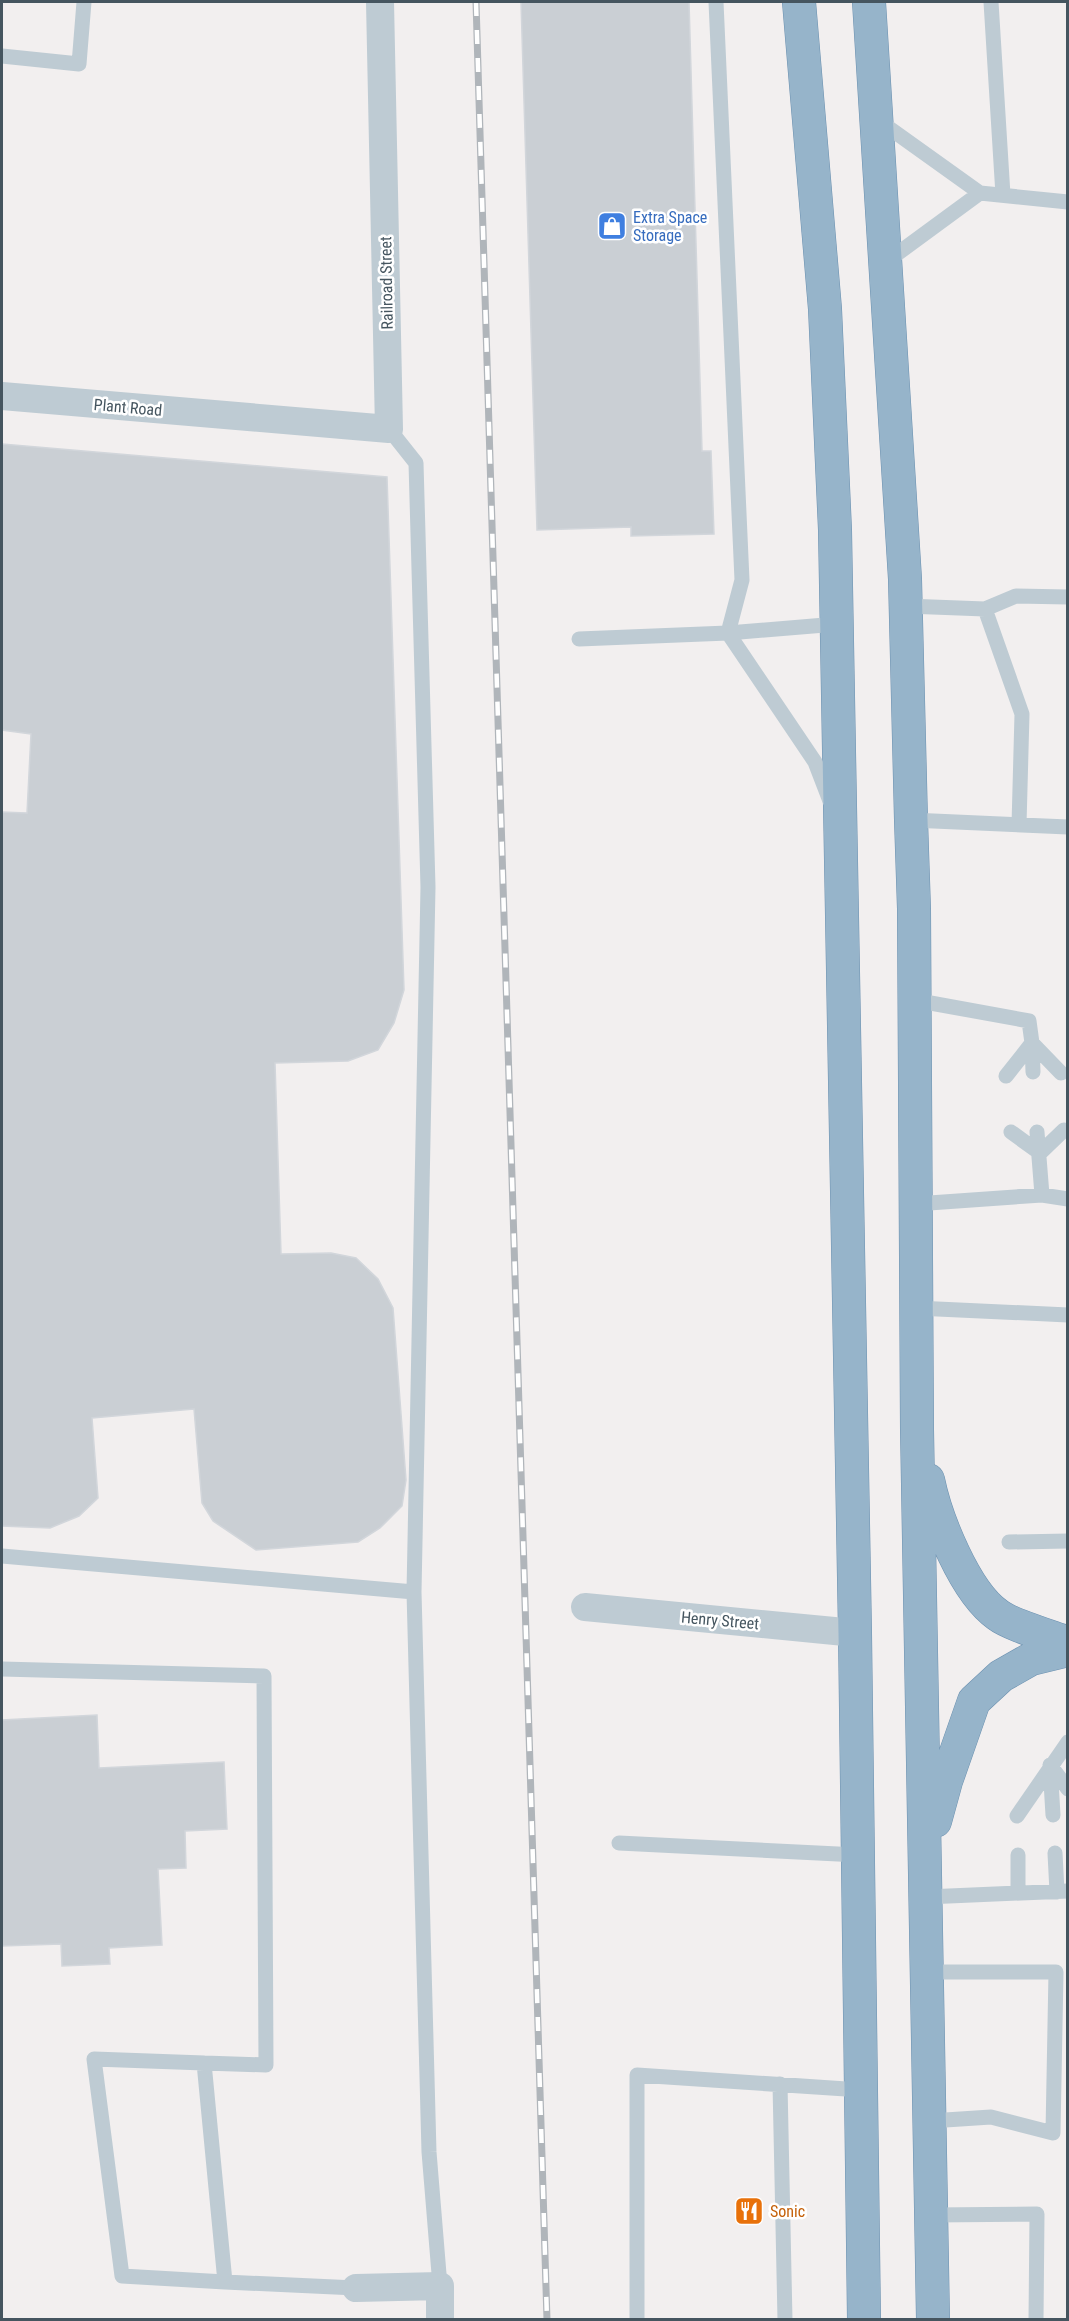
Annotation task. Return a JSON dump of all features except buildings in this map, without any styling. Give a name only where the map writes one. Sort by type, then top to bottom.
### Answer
[{"type":"highway","points":[[799,2],[825,309],[837,624],[855,1633],[864,2319]]},
{"type":"highway","points":[[869,2],[906,606],[914,1000],[917,1429],[933,2319]]},
{"type":"highway","points":[[917,1429],[931,1494],[948,1540],[973,1588],[998,1616],[1068,1643]]},
{"type":"highway","points":[[925,1858],[946,1781],[974,1701],[1001,1676],[1031,1659],[1068,1650]]},
{"type":"street","name":"Railroad Street","points":[[380,2],[389,429]]},
{"type":"street","name":"Plant Road","points":[[2,396],[389,429]]},
{"type":"street","name":"Henry Street","points":[[585,1607],[855,1633]]},
{"type":"street","points":[[356,2288],[440,2286],[440,2319]]},
{"type":"lane","points":[[2,56],[79,64],[84,2]]},
{"type":"lane","points":[[716,2],[742,580],[728,633],[815,762],[841,828]]},
{"type":"lane","points":[[991,2],[1004,195]]},
{"type":"lane","points":[[877,119],[980,193],[1068,202]]},
{"type":"lane","points":[[886,262],[980,193]]},
{"type":"lane","points":[[389,429],[416,463],[428,887],[414,1592],[429,2152],[440,2286]]},
{"type":"lane","points":[[906,606],[985,609],[1016,596],[1068,597]]},
{"type":"lane","points":[[985,609],[1022,714],[1019,825]]},
{"type":"lane","points":[[579,639],[728,633],[837,624]]},
{"type":"lane","points":[[911,820],[1068,827]]},
{"type":"lane","points":[[914,1000],[1029,1021],[1033,1072]]},
{"type":"lane","points":[[1032,1044],[1060,1073]]},
{"type":"lane","points":[[1006,1076],[1032,1044]]},
{"type":"lane","points":[[1040,1153],[1064,1130]]},
{"type":"lane","points":[[1011,1132],[1040,1153]]},
{"type":"lane","points":[[1036,1132],[1040,1153],[1042,1195]]},
{"type":"lane","points":[[915,1204],[1042,1195],[1068,1199]]},
{"type":"lane","points":[[916,1308],[1068,1315]]},
{"type":"lane","points":[[1009,1542],[1068,1540]]},
{"type":"lane","points":[[2,1556],[414,1592]]},
{"type":"lane","points":[[2,1669],[264,1676],[266,2064],[94,2059],[122,2276],[356,2288]]},
{"type":"lane","points":[[1017,1816],[1068,1742]]},
{"type":"lane","points":[[1050,1765],[1068,1789]]},
{"type":"lane","points":[[1050,1765],[1053,1815]]},
{"type":"lane","points":[[619,1843],[858,1855]]},
{"type":"lane","points":[[926,1897],[1062,1891],[1055,1853]]},
{"type":"lane","points":[[1018,1855],[1018,1893]]},
{"type":"lane","points":[[927,1972],[1056,1972],[1060,2133],[991,2117],[930,2121]]},
{"type":"lane","points":[[204,2063],[225,2282]]},
{"type":"lane","points":[[638,2319],[637,2075],[861,2090]]},
{"type":"lane","points":[[780,2085],[785,2319]]},
{"type":"lane","points":[[931,2215],[1037,2214],[1036,2319]]},
{"type":"railway","points":[[476,2],[547,2320]]},
{"type":"place","name":"Extra Space Storage","points":[[612,226]]},
{"type":"place","name":"Sonic","points":[[749,2211]]}]
